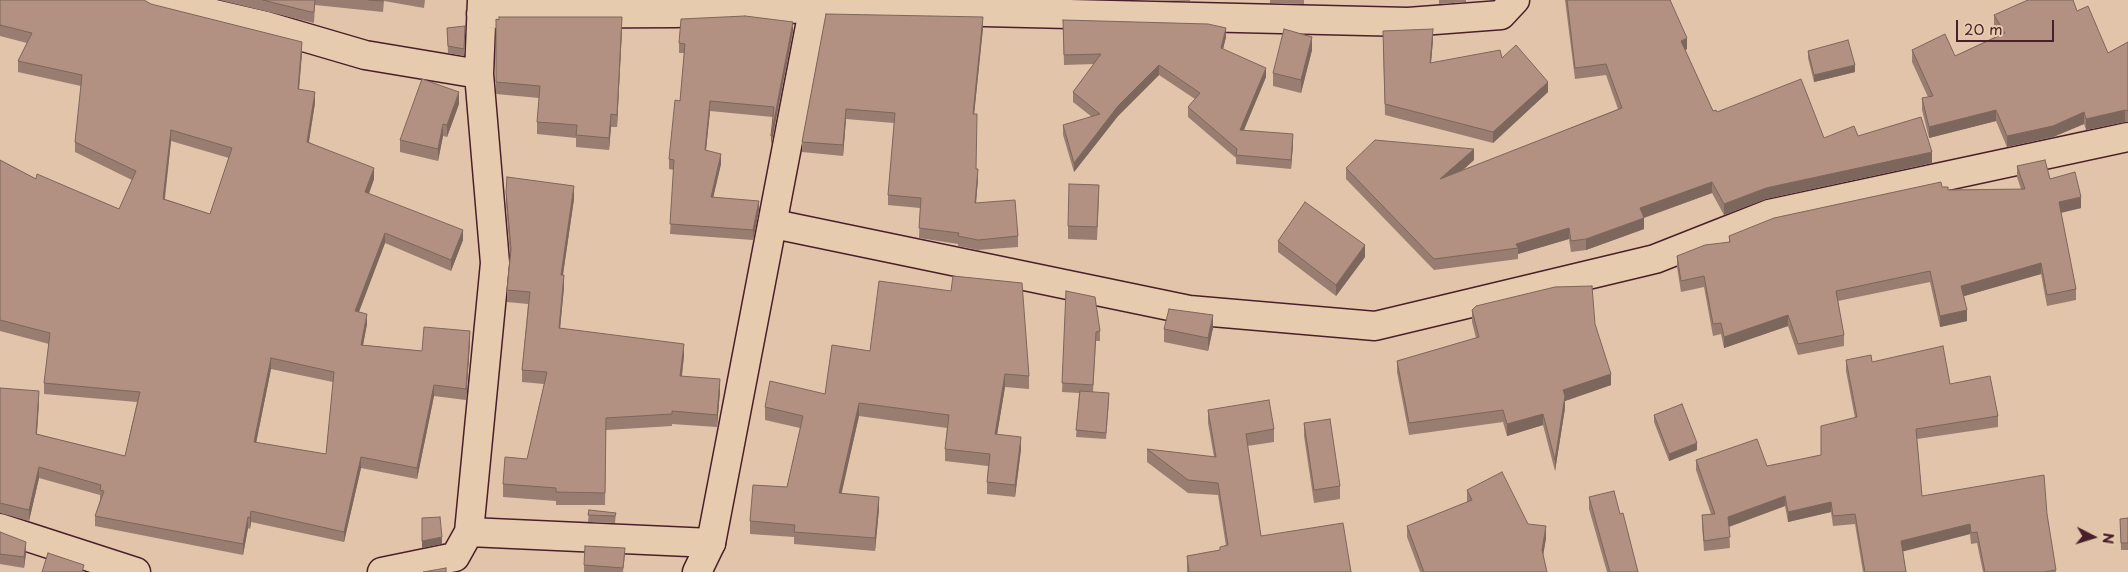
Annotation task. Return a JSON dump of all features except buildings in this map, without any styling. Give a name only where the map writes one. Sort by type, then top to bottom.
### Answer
[{"type":"street","points":[[155,0],[266,26],[365,55],[480,74]]},
{"type":"street","points":[[382,572],[455,557],[469,532],[494,263],[480,74],[482,7],[674,13],[815,4],[1408,22],[1501,15],[1515,0]]},
{"type":"street","points":[[697,572],[711,543],[815,4]]},
{"type":"street","points":[[774,224],[1189,310],[1374,326],[1655,259],[1769,214],[2128,137]]},
{"type":"street","points":[[0,528],[136,572]]},
{"type":"street","points":[[469,532],[711,543]]}]
